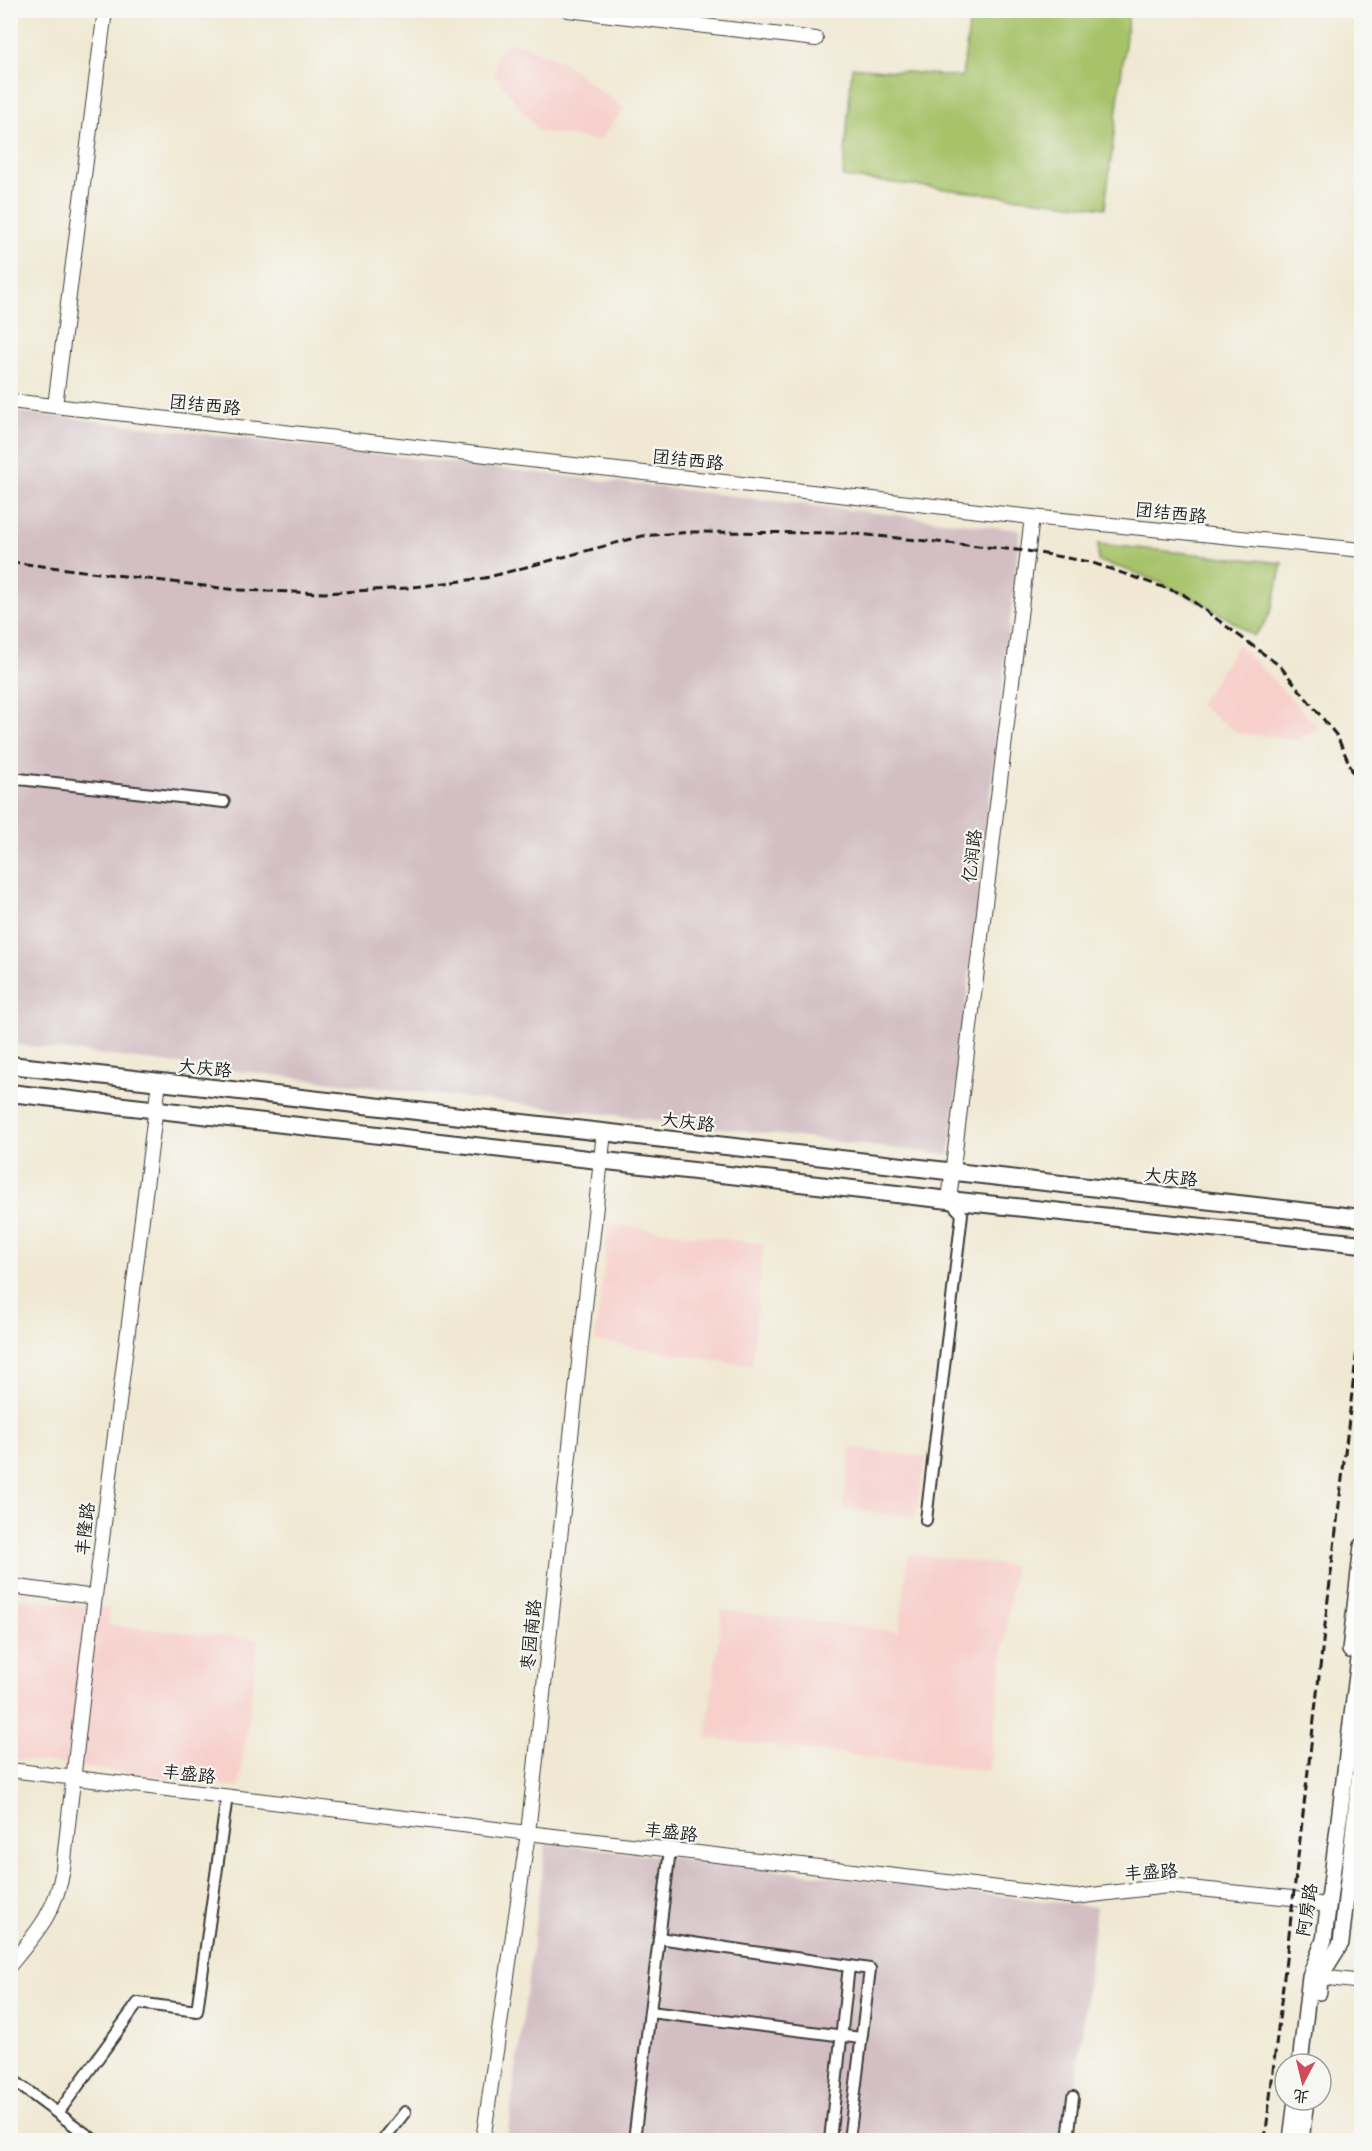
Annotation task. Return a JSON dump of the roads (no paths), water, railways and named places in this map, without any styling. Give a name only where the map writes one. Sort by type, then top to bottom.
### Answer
[{"type":"main road","name":"大庆路","points":[[10,1065],[1362,1218]]},
{"type":"main road","points":[[10,1093],[949,1200],[1362,1244]]},
{"type":"main road","name":"阿房路","points":[[1346,1761],[1345,1697],[1362,1546]]},
{"type":"main road","name":"阿房路","points":[[1302,2052],[1324,1940],[1362,1635]]},
{"type":"main road","name":"阿房路","points":[[1311,2052],[1315,1977],[1341,1943],[1362,1755]]},
{"type":"main road","points":[[1291,2140],[1294,2112]]},
{"type":"main road","points":[[1302,2140],[1305,2112]]},
{"type":"street","points":[[55,406],[105,10]]},
{"type":"street","points":[[568,10],[816,39]]},
{"type":"street","name":"团结西路","points":[[10,401],[1032,518],[1362,550]]},
{"type":"street","name":"亿润路","points":[[949,1200],[1032,518]]},
{"type":"street","points":[[10,778],[224,802]]},
{"type":"street","name":"丰隆路","points":[[10,1965],[44,1921],[60,1888],[159,1082]]},
{"type":"street","name":"枣园南路","points":[[483,2140],[528,1833],[604,1132]]},
{"type":"street","points":[[927,1520],[962,1214],[949,1200]]},
{"type":"street","points":[[10,1586],[95,1596]]},
{"type":"street","name":"丰盛路","points":[[10,1770],[1075,1897],[1168,1886],[1292,1898],[1328,1906]]},
{"type":"street","points":[[58,2113],[138,2003],[197,2011],[226,1796]]},
{"type":"street","points":[[634,2140],[670,1850]]},
{"type":"street","points":[[659,1938],[870,1969],[849,2140]]},
{"type":"street","points":[[830,2140],[849,1966]]},
{"type":"street","points":[[1315,1977],[1362,1982]]},
{"type":"street","points":[[650,2012],[861,2038]]},
{"type":"street","points":[[10,2078],[94,2140]]},
{"type":"street","points":[[835,2092],[855,2095]]},
{"type":"street","points":[[1068,2140],[1072,2097]]},
{"type":"street","points":[[383,2140],[405,2112]]},
{"type":"railway","points":[[10,562],[237,590],[324,593],[406,588],[485,578],[642,536],[692,532],[847,533],[1027,551],[1090,562],[1183,594],[1280,666],[1337,736],[1362,793]]},
{"type":"railway","points":[[1265,2140],[1362,1307]]}]
